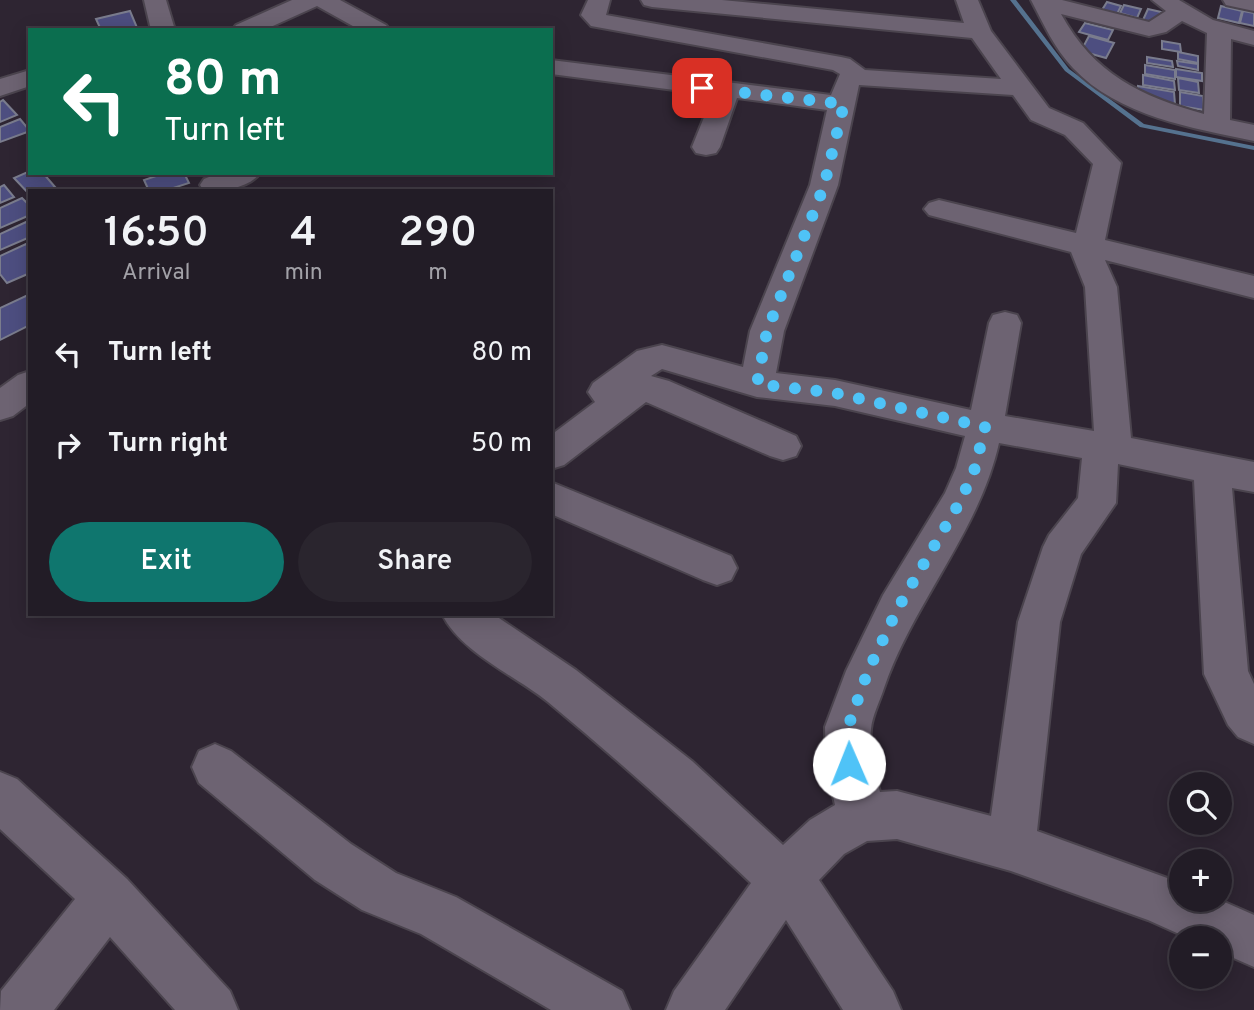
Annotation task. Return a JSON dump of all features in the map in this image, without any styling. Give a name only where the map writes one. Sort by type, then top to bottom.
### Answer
[{"type":"street","points":[[155,0],[162,28]]},
{"type":"street","points":[[248,28],[311,0]]},
{"type":"street","points":[[323,0],[374,28]]},
{"type":"street","points":[[599,0],[593,15],[599,21],[817,58],[854,72],[824,186],[767,331],[757,384]]},
{"type":"street","points":[[652,0],[979,32]]},
{"type":"street","points":[[967,0],[979,32],[1040,114],[1074,130],[1107,163],[1093,236],[1083,243]]},
{"type":"street","points":[[1234,0],[1254,4]]},
{"type":"street","points":[[1043,1],[1149,29],[1158,27],[1172,6],[1219,30],[1254,38]]},
{"type":"street","points":[[1043,1],[1066,44],[1086,67],[1117,89],[1151,105],[1254,133]]},
{"type":"street","points":[[1117,89],[1130,24]]},
{"type":"street","points":[[1217,125],[1219,30]]},
{"type":"street","points":[[553,67],[727,91],[1021,88]]},
{"type":"street","points":[[0,88],[28,78]]},
{"type":"street","points":[[706,147],[727,91]]},
{"type":"street","points":[[213,183],[239,175]]},
{"type":"street","points":[[939,209],[1254,287]]},
{"type":"street","points":[[1011,846],[1039,622],[1063,547],[1097,503],[1107,447],[1101,287],[1083,243]]},
{"type":"street","points":[[862,817],[849,764],[848,727],[868,671],[898,608],[961,500],[975,468],[1005,323]]},
{"type":"street","points":[[553,432],[649,360],[662,358],[757,384],[835,393],[985,427],[1107,447],[1254,477]]},
{"type":"street","points":[[0,407],[28,386]]},
{"type":"street","points":[[553,453],[639,387],[657,390],[783,446]]},
{"type":"street","points":[[1212,469],[1226,674],[1244,710],[1254,722]]},
{"type":"street","points":[[553,498],[717,568]]},
{"type":"street","points":[[465,616],[482,631],[560,685],[675,778],[784,880],[806,904],[874,1010]]},
{"type":"street","points":[[215,767],[342,868],[380,892],[438,915],[603,1010]]},
{"type":"street","points":[[0,796],[109,897],[211,1010]]},
{"type":"street","points":[[693,1010],[784,880],[827,837],[862,817],[897,815],[1011,846],[1155,897],[1254,942]]},
{"type":"street","points":[[20,1010],[109,897]]},
{"type":"building","points":[[1107,2],[1121,6],[1117,14],[1102,10]]},
{"type":"building","points":[[1124,5],[1141,9],[1137,18],[1120,13]]},
{"type":"building","points":[[1221,6],[1242,11],[1239,23],[1218,18]]},
{"type":"building","points":[[1148,9],[1161,12],[1155,24],[1143,20]]},
{"type":"building","points":[[130,11],[137,28],[100,28],[96,19]]},
{"type":"building","points":[[1243,11],[1254,13],[1254,26],[1240,23]]},
{"type":"building","points":[[1085,23],[1113,30],[1108,40],[1079,32]]},
{"type":"building","points":[[1089,36],[1114,43],[1106,58],[1081,51]]},
{"type":"building","points":[[1162,41],[1180,44],[1181,52],[1162,49]]},
{"type":"building","points":[[1178,52],[1198,56],[1198,63],[1178,59]]},
{"type":"building","points":[[1147,57],[1172,61],[1173,67],[1147,63]]},
{"type":"building","points":[[1177,61],[1198,64],[1198,70],[1178,66]]},
{"type":"building","points":[[1145,65],[1175,70],[1175,79],[1145,74]]},
{"type":"building","points":[[1176,69],[1202,73],[1202,81],[1176,77]]},
{"type":"building","points":[[1143,75],[1174,81],[1175,90],[1143,85]]},
{"type":"building","points":[[1178,78],[1198,82],[1199,93],[1179,90]]},
{"type":"building","points":[[1138,86],[1174,92],[1175,104],[1138,97]]},
{"type":"building","points":[[1180,92],[1203,96],[1204,110],[1180,106]]},
{"type":"building","points":[[3,100],[17,115],[0,122],[0,102]]},
{"type":"building","points":[[20,119],[28,132],[0,142],[0,127]]},
{"type":"building","points":[[28,172],[28,175],[45,175],[55,187],[28,189],[28,193],[14,178]]},
{"type":"building","points":[[159,175],[185,175],[189,183],[170,189],[148,189],[144,180]]},
{"type":"building","points":[[4,185],[14,197],[0,203],[0,187]]},
{"type":"building","points":[[22,198],[28,204],[28,216],[0,228],[0,208]]},
{"type":"building","points":[[26,222],[28,224],[28,238],[0,250],[0,234]]},
{"type":"building","points":[[26,244],[28,274],[7,283],[0,274],[0,256]]},
{"type":"building","points":[[28,295],[28,326],[0,340],[0,308]]},
{"type":"waterway","points":[[1013,0],[1067,70],[1142,126],[1254,148]]},
{"type":"route","points":[[702,88],[844,104],[824,186],[762,346],[757,384],[835,393],[985,427],[975,468],[961,500],[898,608],[868,671],[848,727],[849,764]]}]
